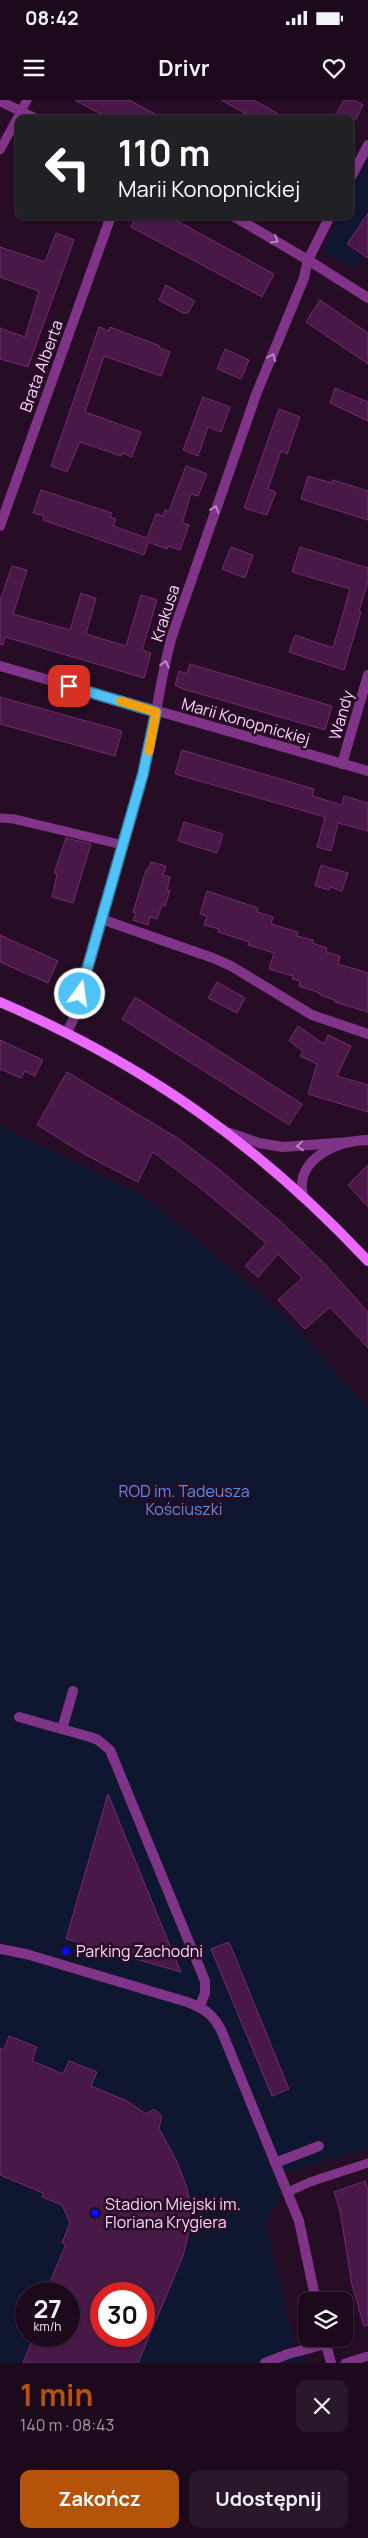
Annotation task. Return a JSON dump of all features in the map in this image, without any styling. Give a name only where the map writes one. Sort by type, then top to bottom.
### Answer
[{"type":"street","points":[[0,101],[28,115]]},
{"type":"street","points":[[354,171],[368,145]]},
{"type":"street","name":"Brata Alberta","points":[[0,526],[110,220]]},
{"type":"street","points":[[240,220],[368,298]]},
{"type":"street","name":"Krakusa","points":[[67,1032],[148,754],[166,660],[202,549],[257,392],[304,278],[308,260],[328,220]]},
{"type":"street","name":"Marii Konopnickiej","points":[[0,666],[368,771]]},
{"type":"street","name":"Wandy","points":[[342,764],[368,675]]},
{"type":"street","points":[[101,920],[213,958],[230,966],[312,1015],[368,1034]]},
{"type":"street","points":[[0,1002],[67,1032],[155,1081],[230,1133],[304,1196],[368,1261]]},
{"type":"street","points":[[230,1133],[248,1140],[283,1147],[368,1140]]},
{"type":"street","points":[[304,1196],[303,1179],[312,1162],[322,1152],[349,1142]]},
{"type":"street","points":[[62,1729],[73,1691]]},
{"type":"street","points":[[19,1717],[98,1740],[114,1758],[206,1981],[205,1993],[200,2006]]},
{"type":"street","points":[[0,1949],[26,1954],[200,2006],[212,2016],[222,2032],[299,2221],[314,2292]]},
{"type":"street","points":[[275,2163],[319,2146]]},
{"type":"street","points":[[265,2363],[310,2347]]},
{"type":"street","points":[[327,2347],[331,2363]]},
{"type":"lane","points":[[19,115],[27,100]]},
{"type":"lane","points":[[0,150],[15,122]]},
{"type":"lane","points":[[0,818],[14,819],[123,845]]},
{"type":"lane","points":[[288,2192],[310,2182],[368,2163]]},
{"type":"lane","points":[[345,2363],[368,2356]]},
{"type":"green space","points":[[368,159],[368,227],[361,223],[346,244],[363,257],[354,269],[324,251],[336,220],[354,220],[354,186]]},
{"type":"green space","name":"ROD im. Tadeusza Kościuszki","points":[[0,1126],[144,1196],[238,1273],[285,1316],[368,1407],[368,2149],[277,2176],[282,2195],[266,2221],[298,2359],[302,2358],[304,2363],[0,2363]]},
{"type":"building","points":[[75,100],[129,100],[157,115],[103,115]]},
{"type":"building","points":[[221,100],[254,100],[280,115],[248,115]]},
{"type":"building","points":[[344,100],[354,100],[363,105],[356,119],[354,119],[354,115],[335,115]]},
{"type":"building","points":[[368,213],[368,258],[347,244]]},
{"type":"building","points":[[135,220],[175,220],[274,274],[262,297],[131,227]]},
{"type":"building","points":[[56,233],[74,240],[28,367],[0,359],[0,328],[25,337],[39,291],[0,277],[0,247],[45,262]]},
{"type":"building","points":[[166,285],[195,301],[188,313],[183,313],[159,300]]},
{"type":"building","points":[[320,300],[368,333],[368,364],[306,322]]},
{"type":"building","points":[[99,327],[109,331],[110,327],[160,346],[159,348],[170,352],[161,376],[104,356],[85,412],[141,432],[132,457],[122,453],[121,456],[80,442],[67,472],[51,466]]},
{"type":"building","points":[[225,349],[249,360],[241,379],[217,369]]},
{"type":"building","points":[[335,388],[368,402],[368,421],[330,403]]},
{"type":"building","points":[[203,397],[230,407],[221,432],[208,427],[198,456],[183,450]]},
{"type":"building","points":[[279,409],[300,417],[287,454],[281,451],[268,489],[276,492],[267,515],[244,508]]},
{"type":"building","points":[[186,466],[207,474],[198,496],[191,494],[182,523],[189,525],[180,550],[168,546],[167,549],[148,542],[144,555],[43,520],[44,516],[33,513],[41,490],[112,513],[110,517],[116,519],[113,526],[147,538],[156,514],[163,516],[165,510],[169,511]]},
{"type":"building","points":[[308,476],[332,483],[333,480],[368,491],[368,520],[301,499]]},
{"type":"building","points":[[231,547],[253,555],[245,578],[222,569]]},
{"type":"building","points":[[300,547],[368,568],[368,582],[359,611],[361,612],[344,670],[289,652],[295,635],[333,648],[350,589],[292,572]]},
{"type":"building","points":[[12,566],[27,570],[13,614],[70,630],[81,593],[96,598],[86,634],[126,646],[141,595],[157,600],[142,650],[151,653],[144,678],[5,637],[3,645],[0,644],[0,601]]},
{"type":"building","points":[[190,664],[332,706],[325,730],[183,689],[175,685],[179,671],[187,674]]},
{"type":"building","points":[[0,697],[122,731],[115,756],[0,724]]},
{"type":"building","points":[[182,750],[314,789],[312,796],[342,805],[344,796],[368,803],[368,831],[338,823],[331,851],[317,847],[325,817],[175,774]]},
{"type":"building","points":[[184,822],[223,834],[217,853],[178,841]]},
{"type":"building","points":[[66,838],[91,844],[73,903],[52,897],[57,874],[54,873]]},
{"type":"building","points":[[151,862],[166,866],[163,875],[170,877],[167,890],[170,891],[165,906],[162,905],[157,919],[150,917],[148,925],[133,920],[136,913],[133,912],[146,870],[148,870]]},
{"type":"building","points":[[321,865],[348,873],[342,891],[330,887],[329,890],[315,886]]},
{"type":"building","points":[[207,891],[258,908],[257,912],[273,917],[271,924],[298,932],[297,936],[313,940],[312,943],[327,948],[326,952],[340,956],[338,964],[368,973],[368,1012],[334,1002],[335,1000],[320,995],[320,993],[299,986],[300,981],[292,979],[293,976],[269,969],[274,953],[248,945],[249,942],[218,932],[219,929],[204,925],[207,916],[200,914]]},
{"type":"building","points":[[0,935],[58,961],[48,983],[0,962]]},
{"type":"building","points":[[217,982],[245,998],[237,1013],[208,998]]},
{"type":"building","points":[[135,997],[302,1104],[289,1125],[122,1019]]},
{"type":"building","points":[[298,1026],[324,1044],[328,1035],[351,1046],[337,1076],[368,1085],[368,1112],[308,1094],[317,1064],[300,1056],[303,1051],[289,1041]]},
{"type":"building","points":[[0,1040],[43,1060],[35,1076],[25,1071],[21,1078],[0,1069]]},
{"type":"building","points":[[67,1072],[176,1137],[220,1170],[281,1222],[324,1263],[368,1312],[368,1348],[330,1307],[305,1329],[278,1300],[302,1278],[278,1254],[258,1277],[245,1266],[266,1243],[203,1190],[153,1152],[138,1182],[86,1155],[37,1125]]},
{"type":"building","points":[[368,1165],[368,1207],[348,1185]]},
{"type":"building","points":[[108,1794],[168,1941],[181,1972],[66,1939]]},
{"type":"building","points":[[229,1942],[289,2089],[272,2096],[211,1949]]},
{"type":"building","name":"Stadion Miejski im. Floriana Krygiera","points":[[9,2036],[37,2047],[32,2061],[63,2074],[69,2061],[97,2072],[91,2086],[127,2101],[146,2114],[154,2109],[162,2116],[159,2128],[177,2162],[187,2188],[190,2205],[189,2231],[183,2256],[155,2323],[155,2282],[90,2282],[90,2347],[145,2347],[138,2363],[23,2363],[30,2347],[80,2347],[80,2282],[50,2282],[66,2244],[62,2243],[70,2223],[62,2205],[42,2197],[43,2193],[0,2175],[0,2048],[4,2050]]},
{"type":"building","points":[[365,2181],[368,2189],[368,2325],[364,2326],[352,2285],[340,2211],[334,2192]]},
{"type":"slow traffic","points":[[121,701],[156,712],[149,751]]},
{"type":"place","name":"Parking Zachodni","points":[[66,1951]]},
{"type":"place","name":"Stadion Miejski im. Floriana Krygiera","points":[[95,2213]]},
{"type":"route","points":[[69,686],[156,712],[143,774],[80,994]]}]
